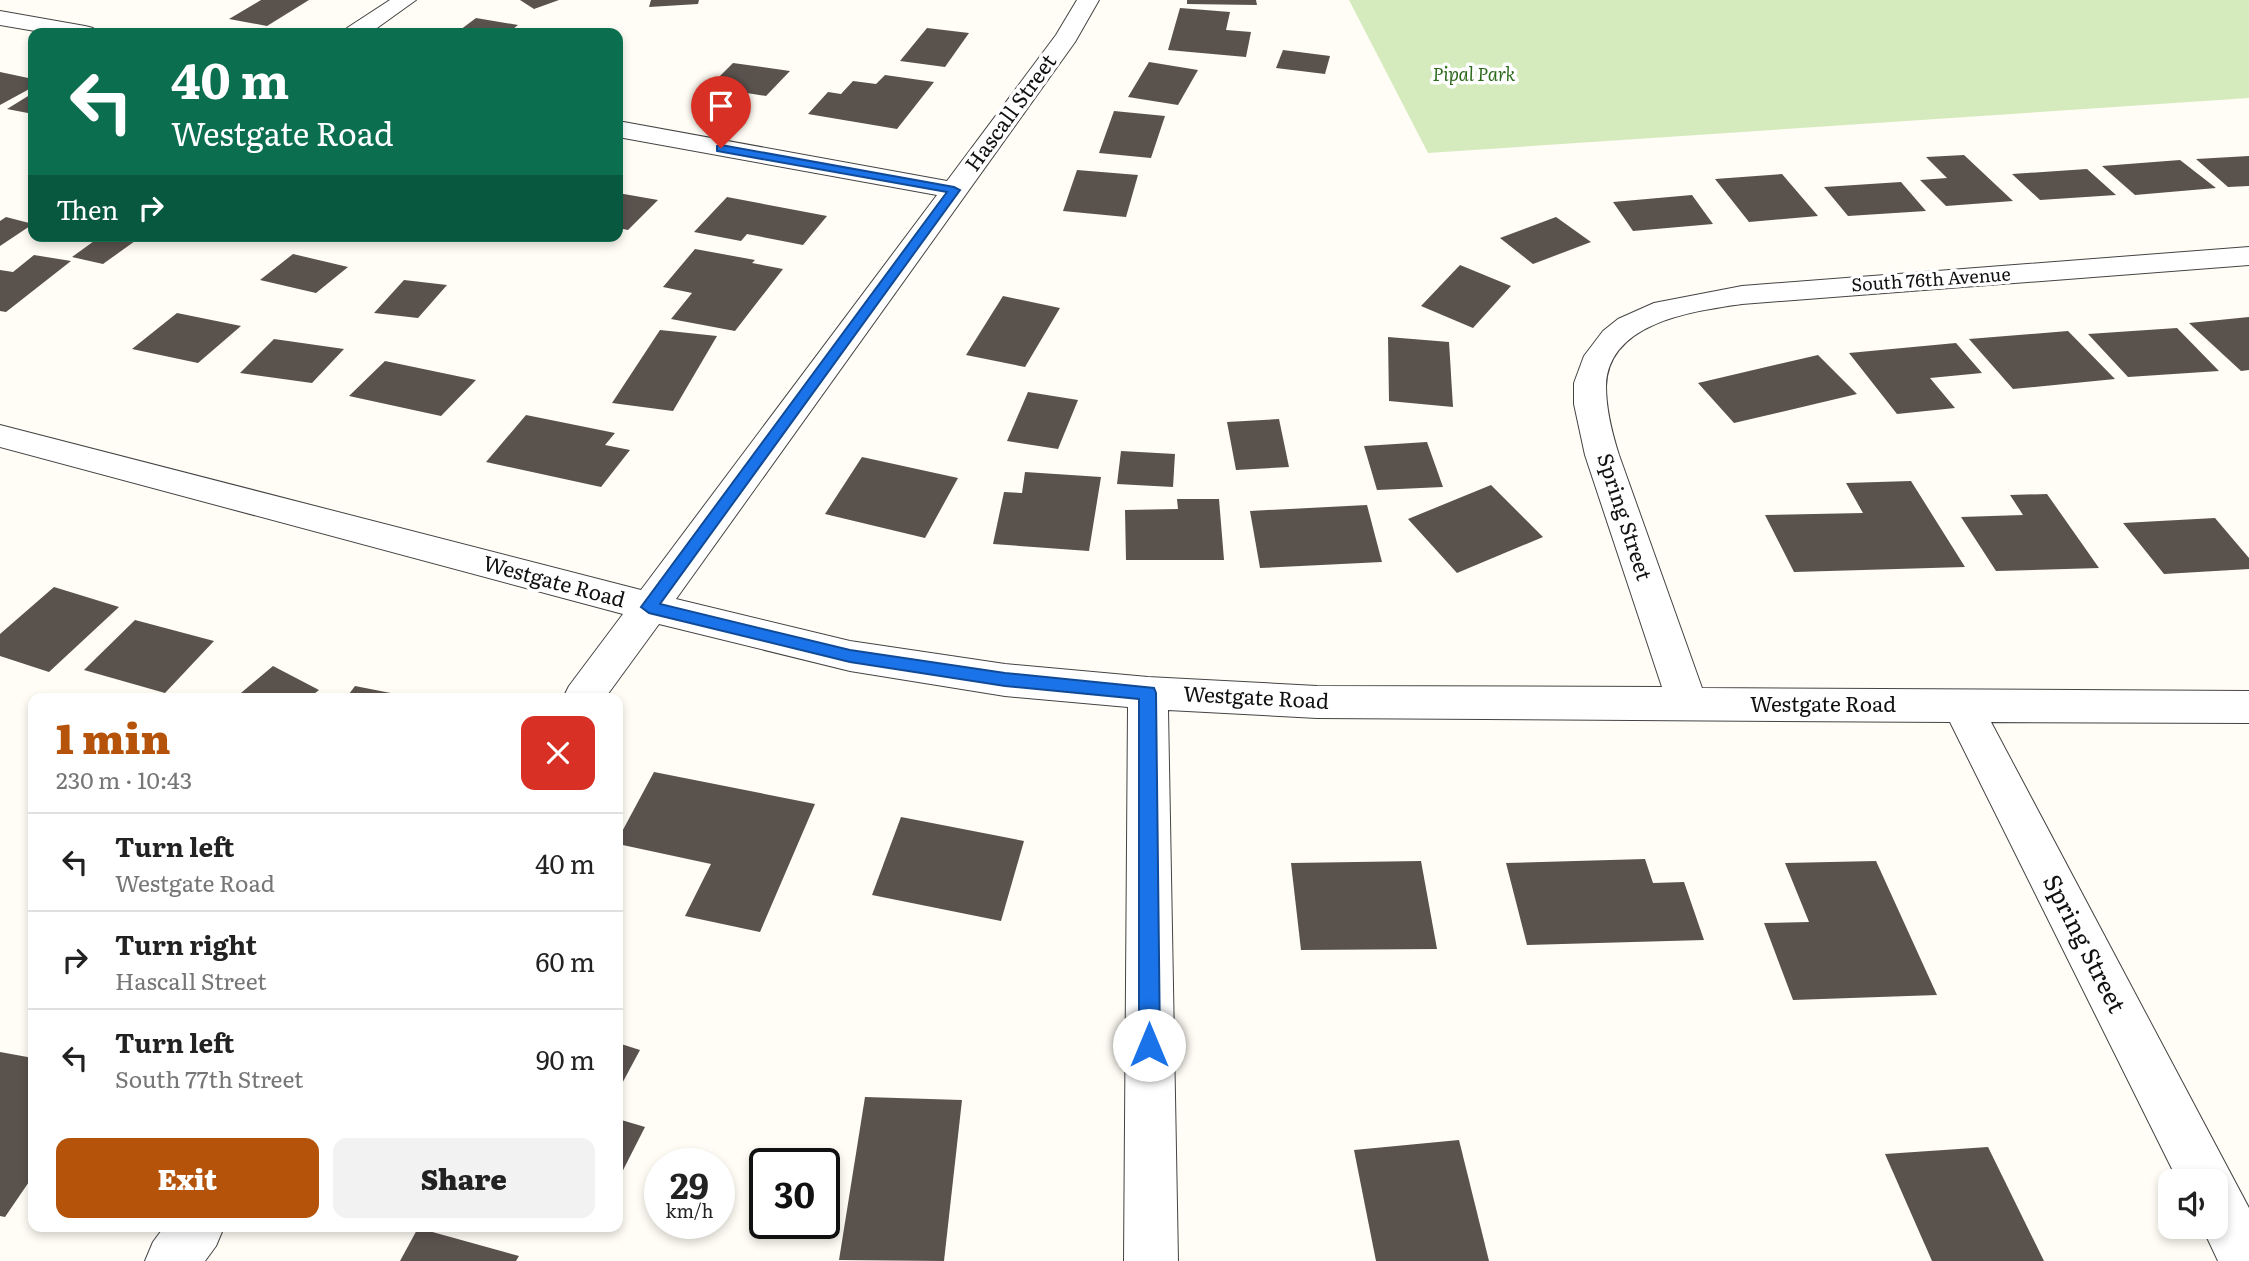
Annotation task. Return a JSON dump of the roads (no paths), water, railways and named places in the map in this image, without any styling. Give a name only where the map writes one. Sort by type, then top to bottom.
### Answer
[{"type":"street","points":[[363,28],[405,0]]},
{"type":"street","name":"Hascall Street","points":[[587,693],[1067,37],[1088,0]]},
{"type":"street","points":[[0,18],[57,28]]},
{"type":"street","points":[[623,130],[954,190]]},
{"type":"street","name":"South 76th Avenue","points":[[1620,334],[1658,312],[1691,302],[1742,295],[2249,256]]},
{"type":"street","name":"Spring Street","points":[[1620,334],[1603,352],[1590,383],[1591,411],[1611,482],[1688,704]]},
{"type":"street","name":"Westgate Road","points":[[0,436],[649,607],[850,656],[1005,680],[1148,693],[1317,702],[2249,707]]},
{"type":"street","points":[[1148,693],[1150,1261]]},
{"type":"street","name":"Spring Street","points":[[1962,706],[2200,1169]]},
{"type":"street","points":[[2228,1223],[2247,1261]]},
{"type":"street","points":[[172,1261],[193,1232]]},
{"type":"park label","name":"Pipal Park","points":[[1474,75]]}]
